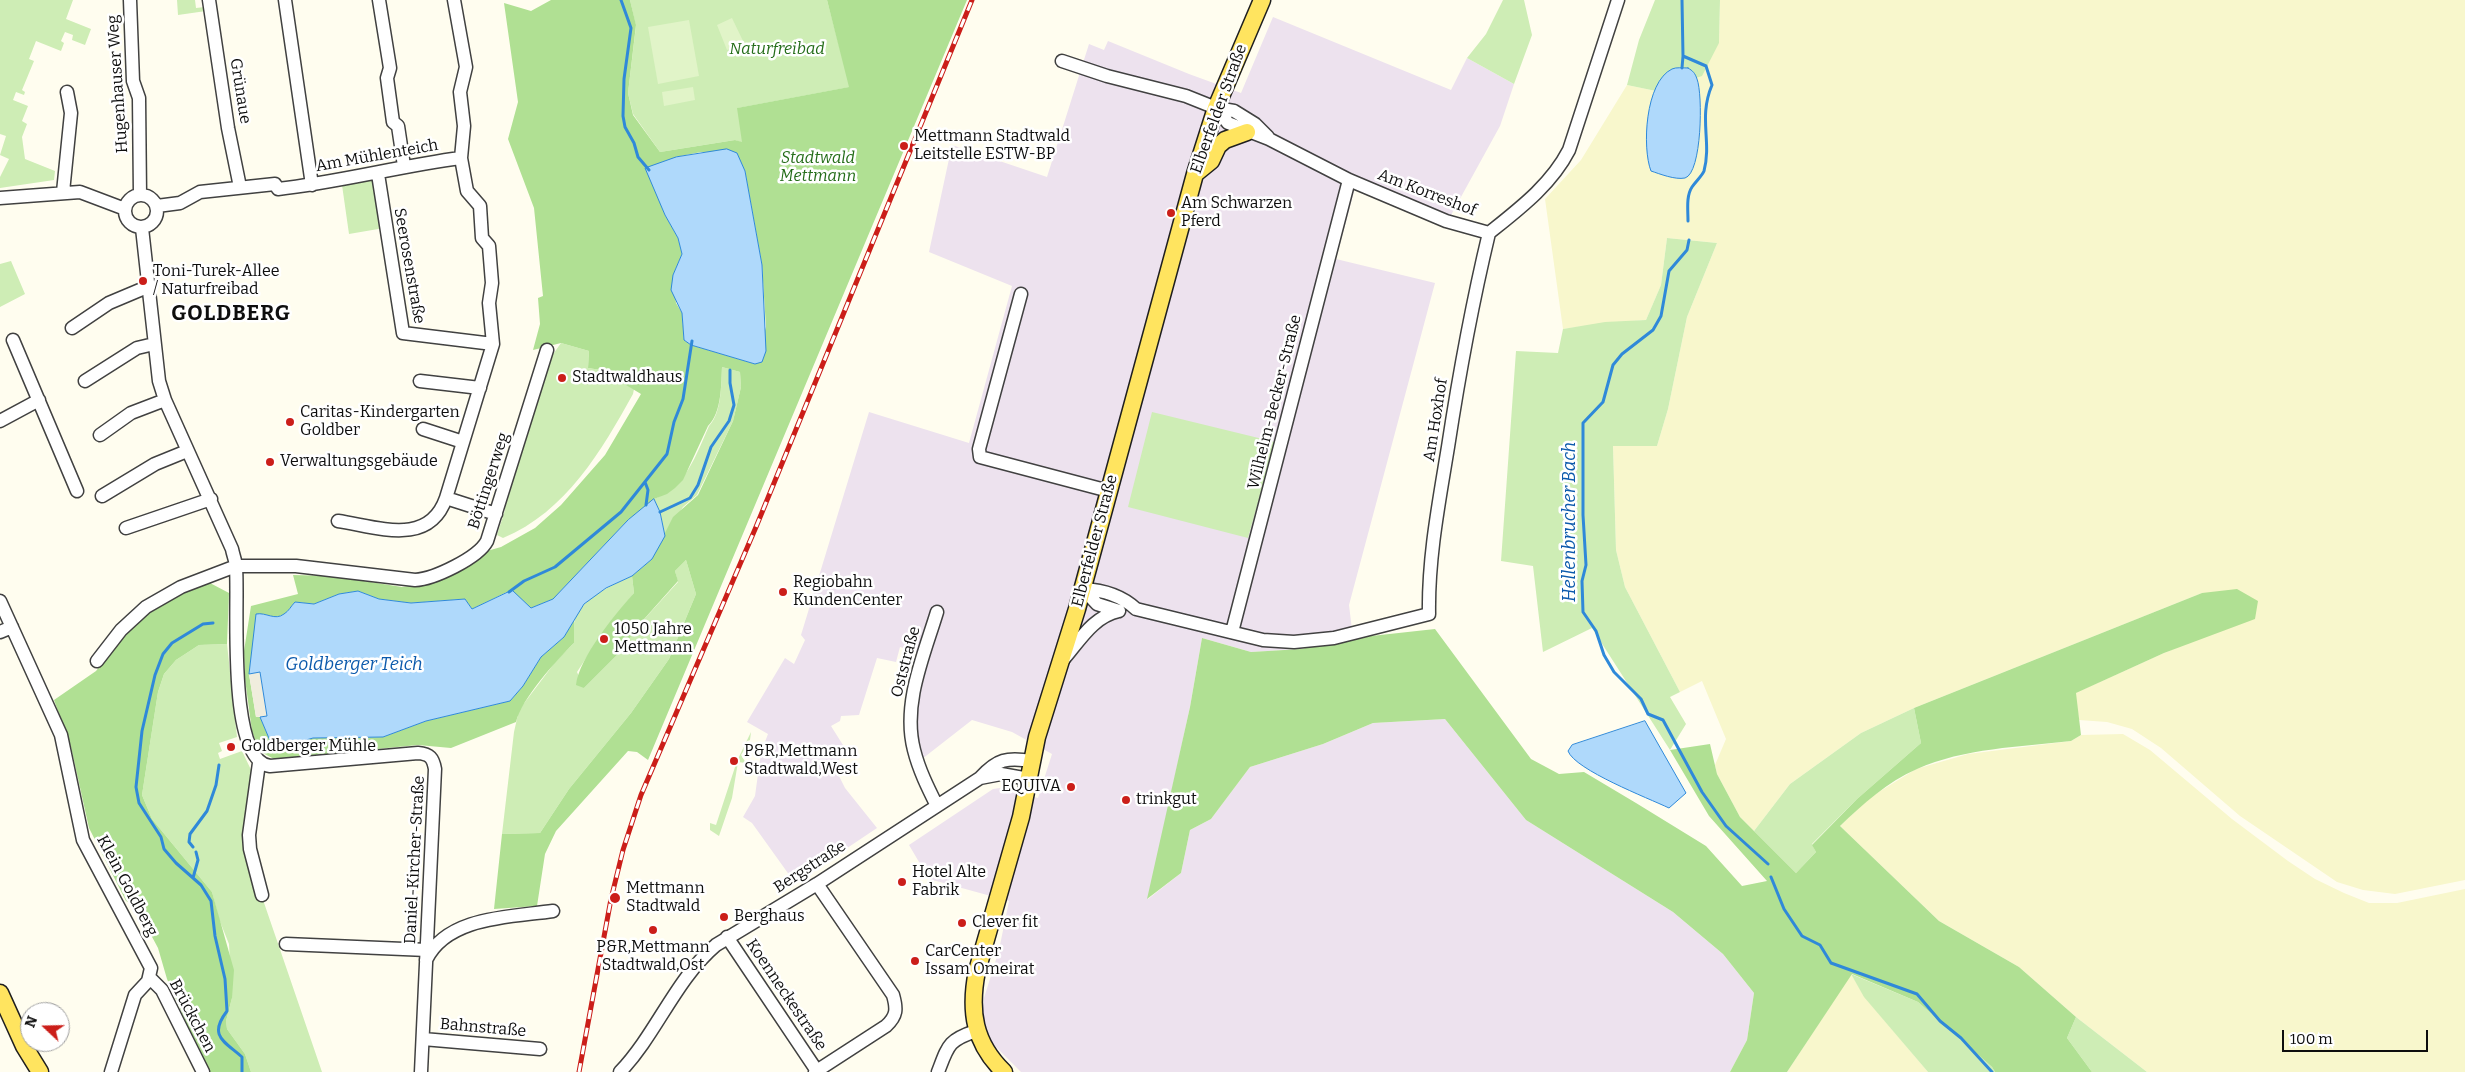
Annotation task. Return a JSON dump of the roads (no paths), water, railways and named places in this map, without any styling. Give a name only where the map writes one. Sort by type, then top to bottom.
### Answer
[{"type":"main road","name":"Elberfelder Straße","points":[[1004,1072],[991,1059],[976,1031],[972,1007],[974,986],[1022,817],[1040,724],[1062,661],[1083,589],[1195,174],[1216,108],[1262,0]]},
{"type":"main road","points":[[1195,174],[1210,161],[1218,146],[1225,140],[1247,132]]},
{"type":"main road","points":[[0,994],[20,1037]]},
{"type":"main road","points":[[26,1052],[31,1072]]},
{"type":"main road","points":[[28,1052],[40,1072]]},
{"type":"street","name":"Hugenhauser Weg","points":[[130,0],[133,81],[139,98],[140,195]]},
{"type":"street","name":"Grünaue","points":[[209,0],[228,128],[240,187]]},
{"type":"street","points":[[284,0],[312,185]]},
{"type":"street","points":[[379,0],[390,68],[387,78],[393,122],[398,126],[404,166]]},
{"type":"street","points":[[454,0],[466,68],[460,92],[464,126],[461,158]]},
{"type":"street","name":"Am Korreshof","points":[[1216,108],[1228,123],[1269,139],[1349,180],[1446,221],[1489,233],[1520,209],[1551,178],[1562,164],[1578,124],[1618,0]]},
{"type":"street","points":[[1062,61],[1107,76],[1186,96],[1216,108]]},
{"type":"street","points":[[63,192],[71,113],[67,92]]},
{"type":"street","name":"Am Korreshof","points":[[1216,108],[1234,111],[1254,124],[1269,139]]},
{"type":"street","name":"Am Mühlenteich","points":[[156,206],[180,204],[200,192],[275,184],[278,189],[312,185],[378,174],[404,166],[461,158],[467,191],[480,206],[482,238],[489,246],[492,283],[489,303],[493,344],[446,498],[434,518],[414,530],[394,530],[338,521]]},
{"type":"street","name":"Seerosenstraße","points":[[378,174],[403,333],[493,344]]},
{"type":"street","name":"Wilhelm-Becker-Straße","points":[[1232,632],[1349,180]]},
{"type":"street","points":[[0,198],[80,192],[125,209]]},
{"type":"street","points":[[140,195],[150,198],[156,206],[158,211],[154,222],[142,228],[130,223],[125,214],[125,209],[130,200],[140,195]]},
{"type":"street","points":[[142,228],[154,344],[165,400],[187,451],[211,499],[232,549],[236,566],[236,670],[246,733],[252,754],[259,763],[249,835],[250,849],[262,895]]},
{"type":"street","name":"Am Hoxhof","points":[[1232,632],[1263,640],[1294,642],[1334,638],[1429,614],[1428,584],[1436,520],[1472,305],[1489,233]]},
{"type":"street","points":[[72,328],[109,303],[148,288]]},
{"type":"street","points":[[1021,294],[979,449],[980,457],[1109,492]]},
{"type":"street","points":[[13,340],[77,491]]},
{"type":"street","points":[[85,381],[137,348],[154,344]]},
{"type":"street","name":"Böttingerweg","points":[[97,661],[121,630],[146,607],[181,586],[236,566],[296,566],[421,580],[474,556],[482,549],[496,514],[547,350]]},
{"type":"street","points":[[420,381],[480,388]]},
{"type":"street","points":[[0,421],[38,400]]},
{"type":"street","points":[[100,435],[131,412],[165,400]]},
{"type":"street","points":[[423,430],[463,442]]},
{"type":"street","points":[[102,496],[155,464],[187,451]]},
{"type":"street","points":[[446,498],[496,514]]},
{"type":"street","points":[[126,528],[211,499]]},
{"type":"street","points":[[1083,589],[1101,590],[1127,600],[1136,609]]},
{"type":"street","points":[[1083,589],[1096,604],[1119,610]]},
{"type":"street","name":"Klein Goldberg","points":[[0,601],[6,630],[60,735],[84,840],[148,961],[151,970],[150,978]]},
{"type":"street","points":[[1062,661],[1083,638],[1090,627],[1108,613],[1119,610],[1136,609],[1232,632]]},
{"type":"street","name":"Oststraße","points":[[937,612],[914,689],[911,728],[919,767],[937,806]]},
{"type":"street","name":"Daniel-Kircher-Straße","points":[[259,763],[274,766],[418,753],[431,757],[435,769],[427,955]]},
{"type":"street","name":"Bergstraße","points":[[620,1072],[702,957],[727,937],[817,884],[980,778],[994,765],[1008,759],[1032,760]]},
{"type":"street","name":"Bergstraße","points":[[980,778],[1001,774],[1029,779]]},
{"type":"street","name":"Koenneckestraße","points":[[727,937],[816,1071],[886,1026],[893,1020],[897,1011],[893,995],[817,884]]},
{"type":"street","points":[[286,944],[427,955],[438,944],[459,930],[475,923],[553,911]]},
{"type":"street","name":"Bahnstraße","points":[[421,1072],[427,955]]},
{"type":"street","points":[[111,1072],[135,995],[150,978]]},
{"type":"street","name":"Brückchen","points":[[150,978],[162,990],[203,1072]]},
{"type":"street","points":[[938,1072],[948,1048],[958,1037],[976,1031]]},
{"type":"street","name":"Bahnstraße","points":[[423,1039],[540,1049]]},
{"type":"water","points":[[1674,68],[1688,68],[1693,71],[1699,87],[1700,132],[1695,163],[1691,173],[1685,178],[1677,178],[1651,171],[1647,147],[1648,116],[1656,87],[1663,76]]},
{"type":"water","points":[[727,149],[737,153],[745,171],[762,265],[766,351],[762,362],[755,364],[691,345],[684,340],[682,313],[671,290],[673,275],[682,254],[678,238],[665,215],[645,168],[676,157]]},
{"type":"water","name":"Goldberger Teich","points":[[654,499],[660,512],[665,536],[652,559],[632,576],[606,588],[584,604],[564,637],[541,657],[523,686],[510,701],[426,721],[383,737],[313,738],[279,748],[271,743],[260,717],[267,716],[260,672],[249,674],[256,614],[277,617],[287,611],[295,602],[314,604],[339,594],[358,591],[379,599],[411,603],[465,599],[472,609],[512,590],[531,608],[553,599],[628,520]]},
{"type":"water","points":[[1645,721],[1686,793],[1669,808],[1597,775],[1573,758],[1568,751],[1572,745]]},
{"type":"waterway","points":[[621,0],[631,28],[624,79],[623,116],[625,127],[634,143],[638,157],[649,170]]},
{"type":"waterway","name":"Hellenbrucher Bach","points":[[1682,0],[1683,56],[1706,66],[1712,85],[1705,119],[1706,160],[1704,171],[1692,187],[1689,195],[1688,221]]},
{"type":"waterway","points":[[1682,68],[1683,56]]},
{"type":"waterway","name":"Hellenbrucher Bach","points":[[1689,240],[1687,250],[1669,271],[1661,316],[1653,330],[1622,354],[1613,365],[1603,402],[1583,423],[1583,515],[1586,565],[1582,581],[1583,612],[1596,631],[1604,655],[1614,672],[1641,699],[1648,714],[1663,720],[1702,792],[1726,826],[1768,864]]},
{"type":"waterway","points":[[509,592],[524,581],[555,567],[621,512],[667,454],[674,422],[683,399],[692,341]]},
{"type":"waterway","points":[[660,512],[690,498],[698,485],[711,447],[729,421],[734,405],[730,370]]},
{"type":"waterway","points":[[645,482],[648,490],[646,505]]},
{"type":"waterway","points":[[213,623],[203,624],[172,643],[163,654],[155,675],[142,731],[136,787],[139,803],[161,837],[164,849],[176,863],[201,885],[211,901],[215,936],[225,979],[227,1011],[221,1019],[219,1032],[224,1042],[242,1057],[242,1072]]},
{"type":"waterway","points":[[193,847],[189,842],[190,834],[207,811],[216,785],[219,765]]},
{"type":"waterway","points":[[193,878],[198,860],[196,852]]},
{"type":"waterway","name":"Hellenbrucher Bach","points":[[1771,877],[1784,909],[1802,936],[1820,945],[1831,963],[1917,994],[1940,1021],[1961,1038],[1992,1072]]},
{"type":"railway","points":[[579,1072],[611,899],[623,850],[641,795],[756,527],[972,0]]},
{"type":"place","name":"Mettmann Stadtwald Leitstelle ESTW-BP","points":[[904,146]]},
{"type":"place","name":"Am Schwarzen Pferd","points":[[1171,213]]},
{"type":"place","name":"Toni-Turek-Allee / Naturfreibad","points":[[143,281]]},
{"type":"place","name":"Stadtwaldhaus","points":[[562,378]]},
{"type":"place","name":"Caritas-Kindergarten Goldber","points":[[290,422]]},
{"type":"place","name":"Verwaltungsgebäude","points":[[270,462]]},
{"type":"place","name":"Regiobahn KundenCenter","points":[[783,592]]},
{"type":"place","name":"1050 Jahre Mettmann","points":[[604,639]]},
{"type":"place","name":"Goldberger Mühle","points":[[231,747]]},
{"type":"place","name":"P&R,Mettmann Stadtwald,West","points":[[734,761]]},
{"type":"place","name":"EQUIVA","points":[[1071,787]]},
{"type":"place","name":"trinkgut","points":[[1126,800]]},
{"type":"place","name":"Hotel Alte Fabrik","points":[[902,882]]},
{"type":"place","name":"Mettmann Stadtwald","points":[[615,898]]},
{"type":"place","name":"Berghaus","points":[[724,917]]},
{"type":"place","name":"Clever fit","points":[[962,923]]},
{"type":"place","name":"P&R,Mettmann Stadtwald,Ost","points":[[653,930]]},
{"type":"place","name":"CarCenter Issam Omeirat","points":[[915,961]]},
{"type":"district","name":"GOLDBERG","points":[[231,314]]},
{"type":"park label","name":"Naturfreibad","points":[[777,50]]},
{"type":"park label","name":"Stadtwald Mettmann","points":[[818,168]]}]
